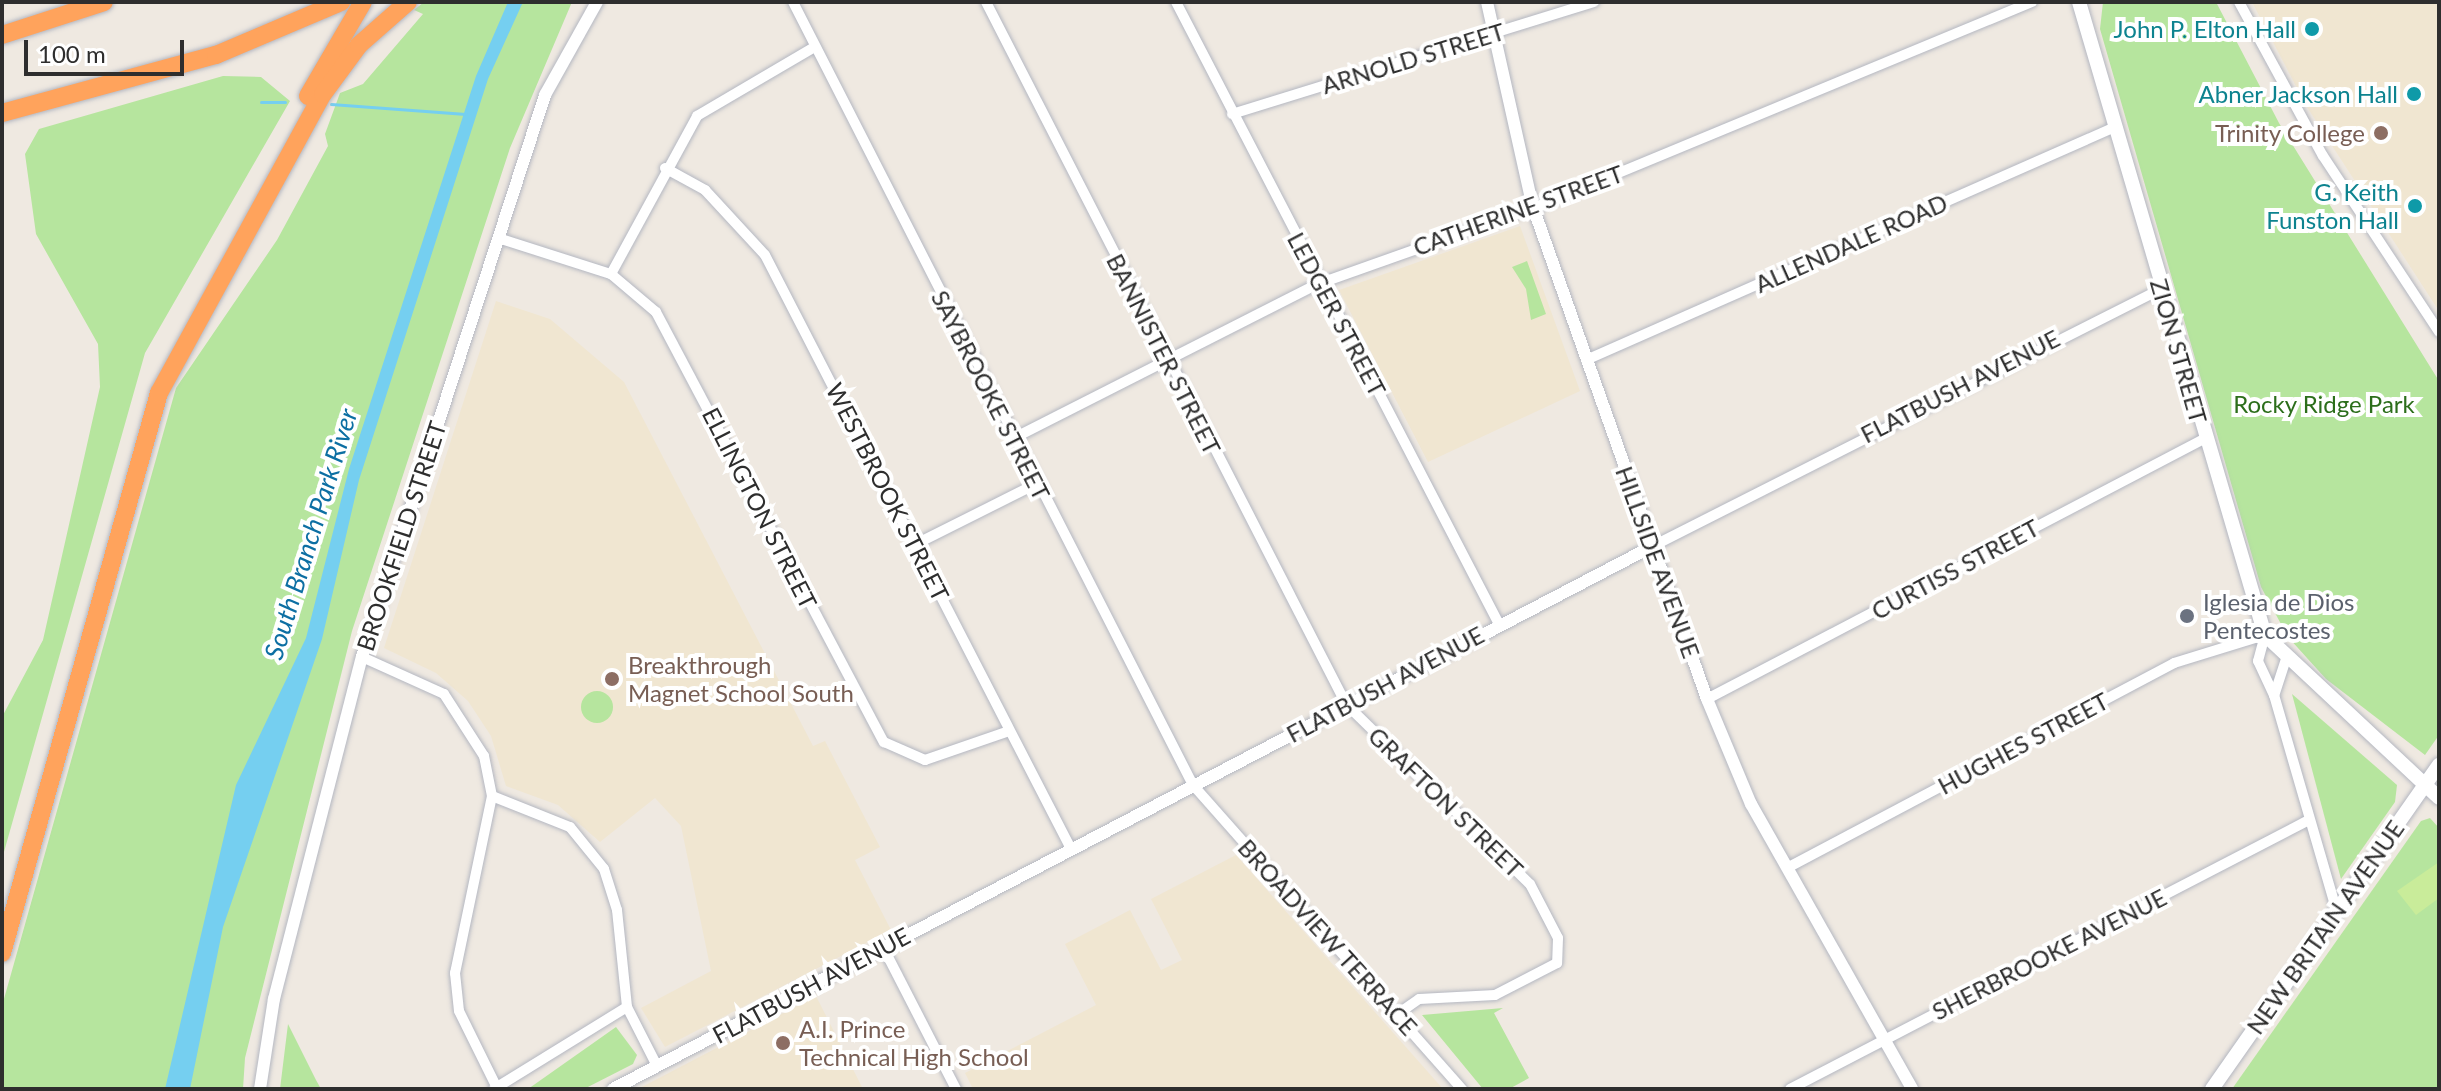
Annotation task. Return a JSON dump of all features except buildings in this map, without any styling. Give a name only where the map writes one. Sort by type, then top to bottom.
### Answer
[{"type":"highway","points":[[2,35],[104,2]]},
{"type":"highway","points":[[2,113],[225,52],[341,2]]},
{"type":"highway","points":[[2,909],[143,404],[363,2]]},
{"type":"highway","points":[[2,953],[159,393],[326,88],[408,2]]},
{"type":"main road","name":"ZION STREET","points":[[2079,2],[2204,439],[2265,635]]},
{"type":"main road","points":[[2265,635],[2286,659],[2439,798]]},
{"type":"main road","name":"NEW BRITAIN AVENUE","points":[[2212,1089],[2439,765]]},
{"type":"street","name":"BROOKFIELD STREET","points":[[260,1089],[271,1014],[362,657],[552,77],[597,2]]},
{"type":"street","name":"SAYBROOKE STREET","points":[[795,2],[811,49],[1193,785]]},
{"type":"street","name":"BANNISTER STREET","points":[[986,2],[1346,704]]},
{"type":"street","name":"LEDGER STREET","points":[[1176,2],[1499,624]]},
{"type":"street","name":"HILLSIDE AVENUE","points":[[1487,2],[1533,207],[1707,699],[1787,868],[1912,1089]]},
{"type":"street","name":"ARNOLD STREET","points":[[1232,114],[1594,2]]},
{"type":"street","name":"CATHERINE STREET","points":[[1014,438],[1321,282],[1533,207],[2032,2]]},
{"type":"street","points":[[2239,2],[2323,156],[2439,332]]},
{"type":"street","points":[[611,274],[665,168],[712,103],[811,49]]},
{"type":"street","name":"ALLENDALE ROAD","points":[[1586,360],[2115,127]]},
{"type":"street","name":"WESTBROOK STREET","points":[[665,168],[705,190],[765,255],[1071,849]]},
{"type":"street","name":"ELLINGTON STREET","points":[[498,238],[611,274],[640,294],[669,333],[884,742],[925,760],[1009,731]]},
{"type":"street","name":"FLATBUSH AVENUE","points":[[613,1089],[1499,624],[2161,289]]},
{"type":"street","name":"CURTISS STREET","points":[[1707,699],[2204,439]]},
{"type":"street","points":[[916,544],[1036,484]]},
{"type":"street","name":"ZION STREET","points":[[2265,635],[2258,661],[2274,695],[2337,912]]},
{"type":"street","name":"HUGHES STREET","points":[[1787,868],[2174,663],[2265,635]]},
{"type":"street","points":[[362,657],[444,694],[473,731],[492,796],[455,973],[459,1011],[496,1088],[627,1007]]},
{"type":"street","points":[[2274,695],[2286,659]]},
{"type":"street","name":"GRAFTON STREET","points":[[1346,704],[1530,884],[1562,947],[1551,967],[1495,995],[1419,999],[1396,1015]]},
{"type":"street","name":"BROADVIEW TERRACE","points":[[1193,785],[1462,1089]]},
{"type":"street","points":[[492,796],[570,827],[604,869],[617,910],[627,1007],[657,1066]]},
{"type":"street","name":"SHERBROOKE AVENUE","points":[[1790,1089],[2309,820]]},
{"type":"street","points":[[883,947],[956,1089]]},
{"type":"shaded area","name":"Trinity College","points":[[2252,2],[2439,2],[2439,311],[2307,107]]},
{"type":"shaded area","points":[[1520,226],[1580,391],[1428,462],[1339,290]]},
{"type":"shaded area","name":"Breakthrough Magnet School South","points":[[496,301],[550,319],[624,382],[813,746],[825,741],[880,847],[855,860],[891,930],[665,1047],[641,1008],[711,971],[681,826],[655,798],[600,842],[558,805],[506,786],[491,736],[468,701],[436,673],[384,648]]},
{"type":"shaded area","points":[[1236,855],[1443,1089],[973,1089],[965,1073],[1096,1005],[1065,944],[1130,910],[1161,970],[1182,960],[1151,899]]},
{"type":"shaded area","name":"A.I. Prince Technical High School","points":[[816,996],[863,1089],[638,1089]]},
{"type":"green space","points":[[424,2],[572,2],[510,148],[352,631],[245,1058],[243,1089],[2,1089],[2,1006],[176,388],[277,240],[328,146],[325,134],[340,93],[363,84],[423,14],[414,10]]},
{"type":"green space","name":"Rocky Ridge Park","points":[[2103,2],[2216,2],[2279,123],[2439,381],[2439,735],[2425,755],[2326,679],[2288,637],[2261,587],[2100,29]]},
{"type":"green space","points":[[223,76],[261,77],[290,101],[145,353],[2,859],[2,717],[43,640],[100,387],[98,344],[36,234],[25,154],[39,129]]},
{"type":"green space","points":[[1527,261],[1546,314],[1531,320],[1526,289],[1512,267]]},
{"type":"green space","points":[[597,691],[608,696],[613,707],[608,718],[597,723],[586,718],[581,707],[586,696]]},
{"type":"green space","points":[[2292,694],[2397,785],[2395,802],[2341,879]]},
{"type":"green space","points":[[2430,818],[2439,828],[2439,1089],[2232,1089],[2421,821]]},
{"type":"green space","points":[[2439,862],[2439,898],[2416,915],[2397,891]]},
{"type":"green space","points":[[1503,1008],[1494,1013],[1529,1078],[1509,1089],[1483,1089],[1422,1015]]},
{"type":"green space","points":[[288,1024],[316,1080],[321,1089],[280,1089]]},
{"type":"green space","points":[[616,1027],[637,1055],[633,1064],[584,1089],[528,1089]]},
{"type":"water","points":[[508,2],[523,2],[488,79],[359,480],[322,639],[223,927],[190,1089],[165,1089],[236,785],[306,638],[349,469],[476,76]]},
{"type":"waterway","points":[[261,102],[285,102]]},
{"type":"waterway","points":[[331,104],[466,114]]},
{"type":"place","name":"John P. Elton Hall","points":[[2312,29]]},
{"type":"place","name":"Abner Jackson Hall","points":[[2414,94]]},
{"type":"place","name":"Trinity College","points":[[2381,133]]},
{"type":"place","name":"G. Keith Funston Hall","points":[[2415,206]]},
{"type":"place","name":"Iglesia de Dios Pentecostes","points":[[2187,616]]},
{"type":"place","name":"Breakthrough Magnet School South","points":[[612,679]]},
{"type":"place","name":"A.I. Prince Technical High School","points":[[783,1043]]},
{"type":"water label","name":"South Branch Park River","points":[[311,534]]}]
